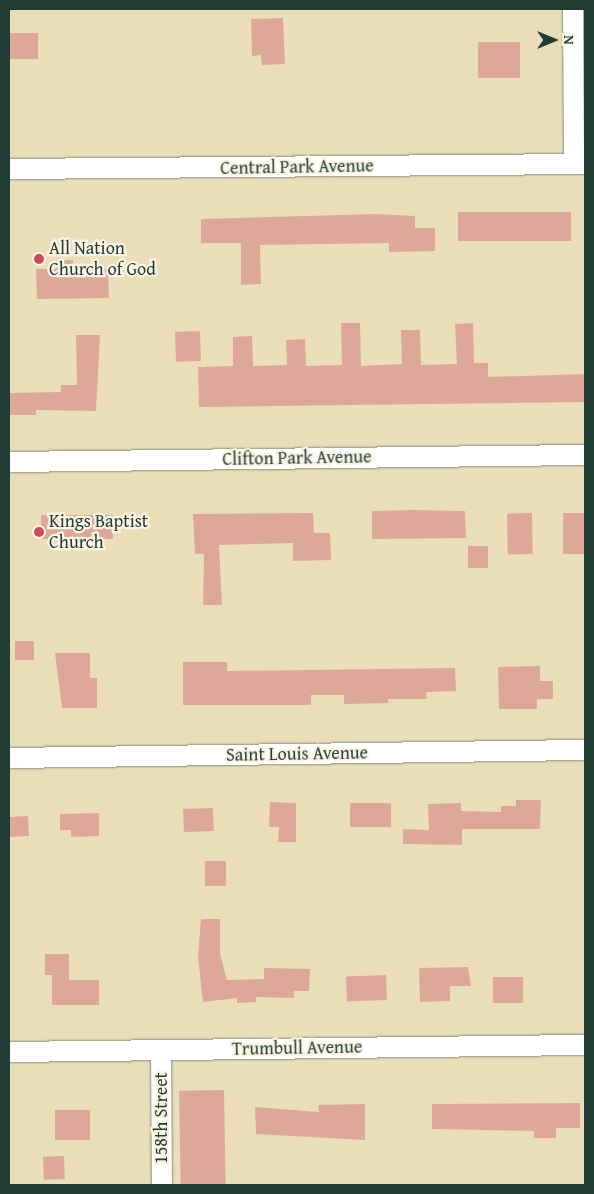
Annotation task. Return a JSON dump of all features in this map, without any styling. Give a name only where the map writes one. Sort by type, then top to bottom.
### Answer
[{"type":"street","points":[[573,9],[580,164]]},
{"type":"street","name":"Central Park Avenue","points":[[9,169],[580,164]]},
{"type":"street","name":"Clifton Park Avenue","points":[[9,462],[585,455]]},
{"type":"street","name":"Saint Louis Avenue","points":[[9,758],[585,750]]},
{"type":"street","name":"Trumbull Avenue","points":[[9,1052],[585,1045]]},
{"type":"street","name":"158th Street","points":[[161,1050],[162,1185]]},
{"type":"building","points":[[283,18],[285,64],[262,65],[261,55],[252,56],[251,19]]},
{"type":"building","points":[[9,33],[38,33],[38,59],[9,59]]},
{"type":"building","points":[[478,42],[520,42],[520,78],[478,78]]},
{"type":"building","points":[[458,212],[571,212],[571,241],[458,241]]},
{"type":"building","points":[[375,214],[415,216],[415,228],[435,228],[435,251],[389,252],[389,243],[260,245],[261,284],[241,285],[241,243],[201,243],[201,219]]},
{"type":"building","points":[[56,260],[73,260],[73,269],[108,269],[109,298],[37,299],[36,269],[56,269]]},
{"type":"building","points":[[341,323],[360,323],[361,366],[402,364],[401,330],[420,330],[421,365],[457,364],[455,324],[473,323],[474,363],[488,363],[488,377],[585,374],[585,402],[199,407],[198,367],[233,366],[233,337],[252,336],[253,366],[287,365],[286,340],[305,339],[306,366],[342,365]]},
{"type":"building","points":[[200,331],[201,361],[176,362],[175,332]]},
{"type":"building","points":[[76,335],[100,335],[96,411],[36,410],[36,415],[9,415],[9,393],[61,392],[61,385],[77,385]]},
{"type":"building","points":[[372,511],[465,511],[466,538],[372,539]]},
{"type":"building","points":[[313,513],[314,533],[330,533],[331,560],[293,561],[293,543],[219,545],[222,605],[203,605],[204,554],[195,554],[193,514]]},
{"type":"building","points":[[507,513],[532,513],[533,554],[508,554]]},
{"type":"building","points":[[563,513],[585,513],[585,554],[563,554]]},
{"type":"building","points":[[41,515],[113,515],[113,539],[41,539]]},
{"type":"building","points":[[468,546],[488,546],[488,568],[468,568]]},
{"type":"building","points":[[15,641],[34,641],[34,660],[15,660]]},
{"type":"building","points":[[55,653],[90,653],[90,678],[97,678],[97,708],[62,708]]},
{"type":"building","points":[[183,662],[227,662],[227,671],[455,668],[456,691],[426,692],[427,699],[388,699],[388,703],[344,704],[344,695],[311,695],[311,705],[183,705]]},
{"type":"building","points":[[540,666],[540,681],[553,681],[553,699],[537,699],[537,709],[499,709],[498,667]]},
{"type":"building","points":[[516,800],[541,800],[540,829],[462,829],[462,845],[403,844],[403,829],[429,830],[428,804],[461,803],[461,811],[501,812],[501,806],[516,806]]},
{"type":"building","points":[[270,802],[296,803],[296,842],[278,842],[279,827],[269,827]]},
{"type":"building","points":[[350,803],[391,803],[391,827],[350,827]]},
{"type":"building","points":[[213,808],[214,831],[184,832],[183,809]]},
{"type":"building","points":[[99,813],[99,836],[71,837],[71,830],[60,830],[60,814]]},
{"type":"building","points":[[28,816],[29,836],[10,837],[9,817]]},
{"type":"building","points":[[205,861],[226,861],[226,886],[205,886]]},
{"type":"building","points":[[201,919],[220,919],[220,954],[227,980],[264,979],[264,968],[310,969],[309,991],[294,991],[294,998],[256,997],[256,1002],[237,1003],[237,998],[203,1002],[198,957]]},
{"type":"building","points":[[45,954],[69,954],[69,980],[99,980],[99,1005],[52,1005],[52,975],[45,975]]},
{"type":"building","points":[[468,967],[471,986],[450,986],[450,1001],[420,1002],[419,968]]},
{"type":"building","points":[[386,975],[387,1000],[347,1001],[346,976]]},
{"type":"building","points":[[493,977],[523,977],[523,1003],[493,1003]]},
{"type":"building","points":[[224,1090],[226,1185],[181,1185],[179,1091]]},
{"type":"building","points":[[580,1103],[580,1128],[556,1128],[556,1138],[534,1138],[534,1131],[432,1129],[432,1104]]},
{"type":"building","points":[[365,1104],[365,1140],[256,1134],[255,1107],[319,1112],[318,1105]]},
{"type":"building","points":[[55,1110],[90,1110],[90,1140],[55,1140]]},
{"type":"building","points":[[64,1156],[65,1179],[44,1180],[43,1157]]},
{"type":"place","name":"All Nation Church of God","points":[[39,259]]},
{"type":"place","name":"Kings Baptist Church","points":[[39,532]]}]
